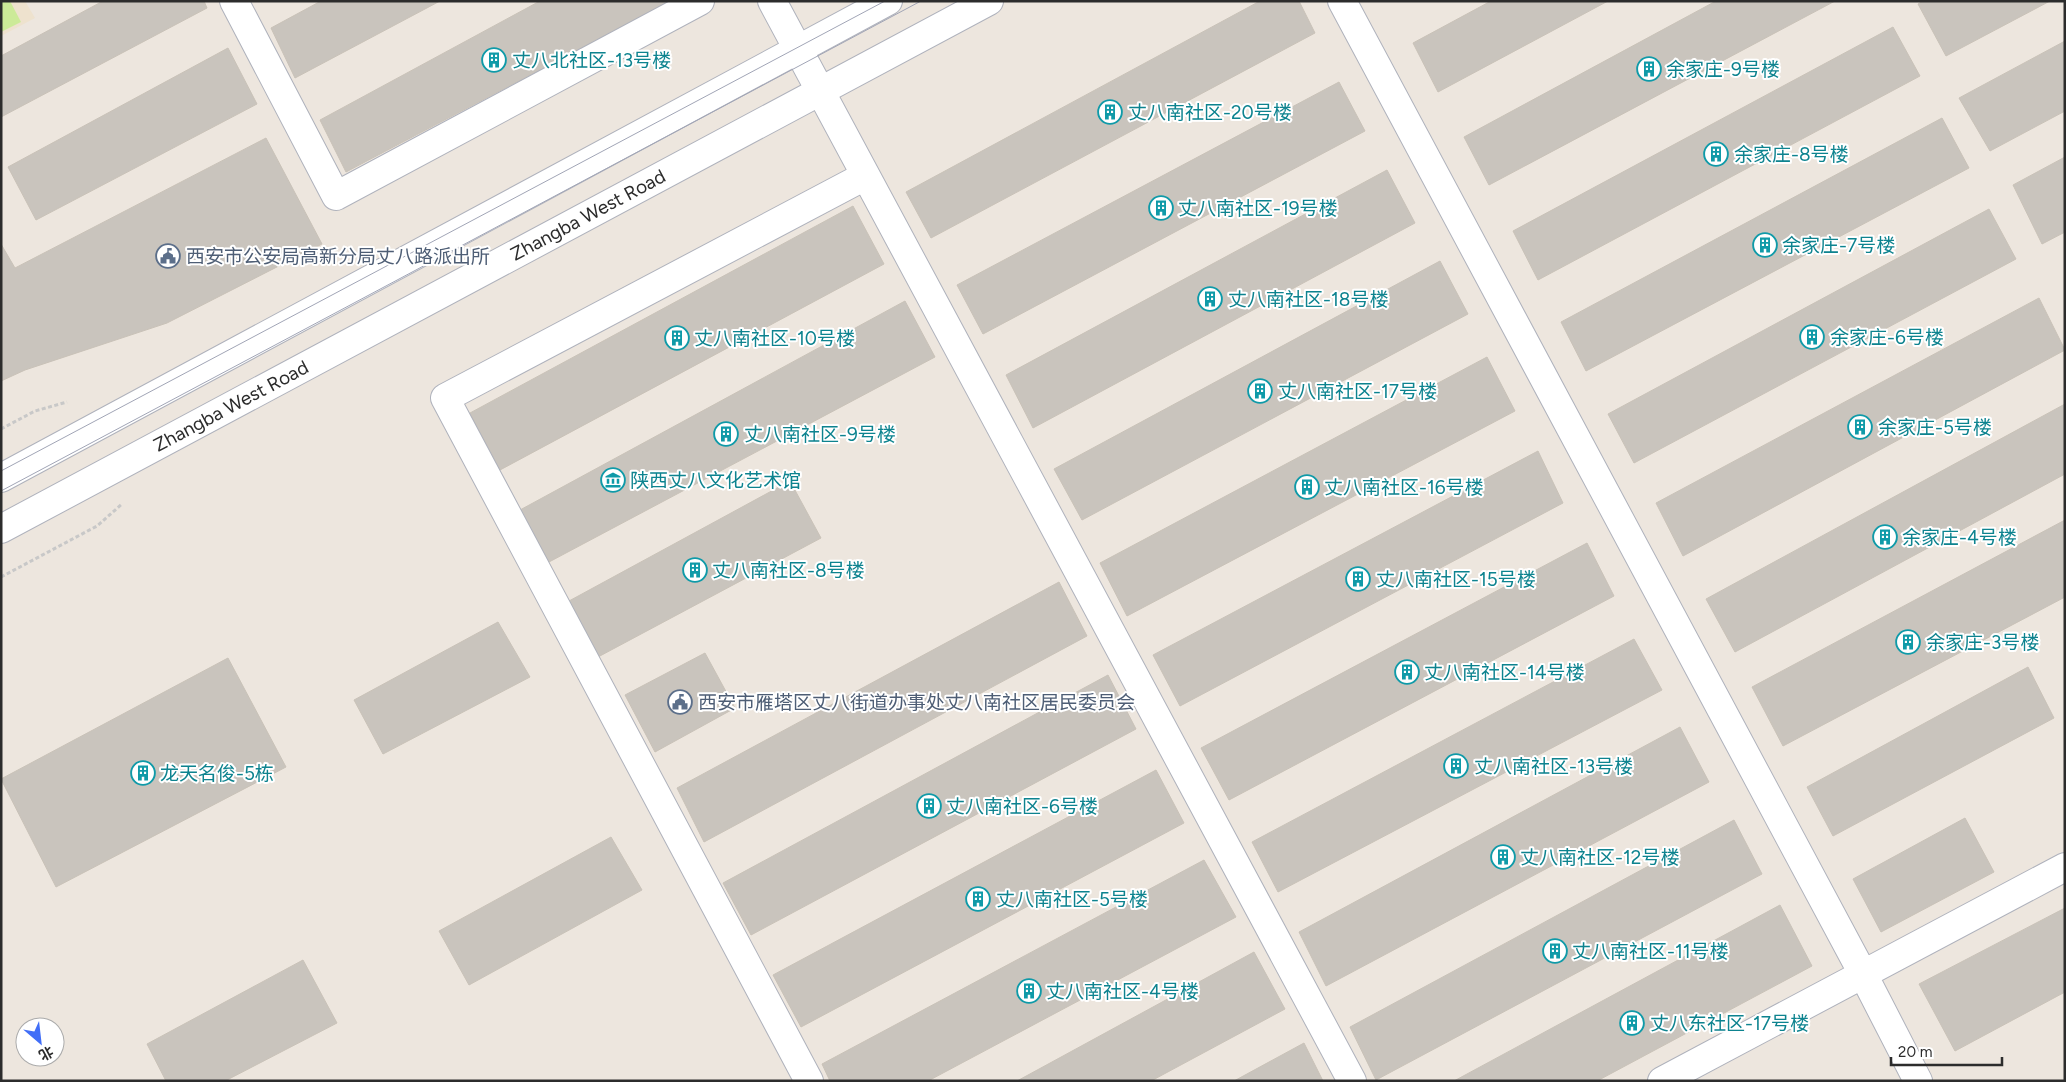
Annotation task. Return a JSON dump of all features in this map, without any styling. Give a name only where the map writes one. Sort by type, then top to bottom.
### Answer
[{"type":"street","points":[[234,1],[336,196],[700,1]]},
{"type":"street","points":[[772,1],[1352,1081]]},
{"type":"street","points":[[1,478],[888,1]]},
{"type":"street","name":"Zhangba West Road","points":[[1,529],[989,1]]},
{"type":"street","points":[[1342,1],[1863,974],[1918,1081]]},
{"type":"street","points":[[809,1081],[445,398],[865,176]]},
{"type":"street","points":[[1662,1081],[2065,867]]},
{"type":"shaded area","points":[[1,1],[25,1],[35,18],[1,36]]},
{"type":"green space","points":[[1,1],[10,1],[21,22],[1,32]]},
{"type":"building","points":[[103,1],[204,1],[207,8],[1,117],[1,56]]},
{"type":"building","points":[[321,1],[440,1],[295,78],[271,28]]},
{"type":"building","name":"丈八北社区-13号楼","points":[[540,1],[670,1],[346,172],[320,120]]},
{"type":"building","name":"丈八南社区-20号楼","points":[[1260,1],[1299,1],[1315,33],[931,238],[906,192]]},
{"type":"building","points":[[1491,1],[1608,1],[1438,92],[1413,43]]},
{"type":"building","name":"余家庄-9号楼","points":[[1716,1],[1835,1],[1489,185],[1464,137]]},
{"type":"building","points":[[1923,1],[2050,1],[1946,56],[1918,4]]},
{"type":"building","name":"余家庄-8号楼","points":[[1893,27],[1920,76],[1538,280],[1513,231]]},
{"type":"building","points":[[2065,41],[2065,111],[1990,151],[1959,98]]},
{"type":"building","points":[[228,48],[257,104],[36,220],[8,167]]},
{"type":"building","name":"丈八南社区-19号楼","points":[[1339,82],[1365,131],[983,334],[957,285]]},
{"type":"building","name":"余家庄-7号楼","points":[[1942,118],[1969,168],[1586,371],[1561,322]]},
{"type":"building","name":"西安市公安局高新分局丈八路派出所","points":[[266,138],[322,244],[167,323],[25,370],[1,381],[1,244],[15,268]]},
{"type":"building","points":[[2065,157],[2065,232],[2042,244],[2013,185]]},
{"type":"building","name":"丈八南社区-18号楼","points":[[1387,170],[1415,223],[1033,428],[1006,375]]},
{"type":"building","name":"丈八南社区-10号楼","points":[[853,206],[884,264],[500,470],[470,413]]},
{"type":"building","name":"余家庄-6号楼","points":[[1989,209],[2016,259],[1634,463],[1608,414]]},
{"type":"building","name":"丈八南社区-17号楼","points":[[1440,261],[1468,314],[1082,520],[1054,469]]},
{"type":"building","name":"余家庄-5号楼","points":[[2039,298],[2065,350],[1683,556],[1656,503]]},
{"type":"building","name":"丈八南社区-9号楼","points":[[905,301],[935,357],[549,562],[520,510]]},
{"type":"building","name":"丈八南社区-16号楼","points":[[1487,357],[1515,411],[1127,616],[1100,563]]},
{"type":"building","name":"余家庄-4号楼","points":[[2065,404],[2065,474],[1735,652],[1706,599]]},
{"type":"building","name":"丈八南社区-15号楼","points":[[1538,451],[1563,503],[1180,706],[1153,655]]},
{"type":"building","name":"丈八南社区-8号楼","points":[[790,481],[821,538],[598,657],[569,601]]},
{"type":"building","name":"余家庄-3号楼","points":[[2065,520],[2065,597],[1783,746],[1752,687]]},
{"type":"building","name":"丈八南社区-14号楼","points":[[1587,543],[1614,596],[1229,800],[1201,748]]},
{"type":"building","points":[[1059,582],[1087,636],[704,842],[677,788]]},
{"type":"building","points":[[498,622],[530,677],[383,754],[354,700]]},
{"type":"building","name":"丈八南社区-13号楼","points":[[1634,639],[1662,690],[1278,892],[1252,842]]},
{"type":"building","name":"西安市雁塔区丈八街道办事处丈八南社区居民委员会","points":[[705,653],[735,708],[655,752],[625,695]]},
{"type":"building","name":"龙天名俊-5栋","points":[[228,658],[286,767],[56,887],[1,779]]},
{"type":"building","points":[[2028,667],[2054,718],[1833,836],[1807,787]]},
{"type":"building","name":"丈八南社区-6号楼","points":[[1108,675],[1136,729],[751,935],[723,883]]},
{"type":"building","name":"丈八南社区-12号楼","points":[[1680,727],[1709,782],[1326,986],[1299,932]]},
{"type":"building","name":"丈八南社区-5号楼","points":[[1156,770],[1184,823],[801,1027],[773,975]]},
{"type":"building","points":[[1965,818],[1994,872],[1881,932],[1853,879]]},
{"type":"building","name":"丈八南社区-11号楼","points":[[1734,820],[1762,874],[1376,1080],[1350,1027]]},
{"type":"building","points":[[611,837],[642,890],[469,985],[439,931]]},
{"type":"building","name":"丈八南社区-4号楼","points":[[1204,860],[1236,917],[928,1081],[830,1081],[822,1064]]},
{"type":"building","name":"丈八东社区-17号楼","points":[[1780,905],[1812,966],[1597,1081],[1454,1081]]},
{"type":"building","points":[[2065,908],[2065,992],[1955,1051],[1919,984]]},
{"type":"building","points":[[1254,952],[1285,1009],[1151,1081],[1017,1081]]},
{"type":"building","points":[[303,960],[337,1023],[225,1081],[166,1081],[147,1044]]},
{"type":"building","points":[[1304,1043],[1323,1081],[1234,1081]]},
{"type":"tram line","points":[[1,471],[885,1]]},
{"type":"tram line","points":[[1,491],[921,1]]},
{"type":"place","name":"丈八北社区-13号楼","points":[[494,60]]},
{"type":"place","name":"余家庄-9号楼","points":[[1649,69]]},
{"type":"place","name":"丈八南社区-20号楼","points":[[1110,112]]},
{"type":"place","name":"余家庄-8号楼","points":[[1716,154]]},
{"type":"place","name":"丈八南社区-19号楼","points":[[1161,208]]},
{"type":"place","name":"余家庄-7号楼","points":[[1765,245]]},
{"type":"place","name":"西安市公安局高新分局丈八路派出所","points":[[168,256]]},
{"type":"place","name":"丈八南社区-18号楼","points":[[1210,299]]},
{"type":"place","name":"余家庄-6号楼","points":[[1812,337]]},
{"type":"place","name":"丈八南社区-10号楼","points":[[677,338]]},
{"type":"place","name":"丈八南社区-17号楼","points":[[1260,391]]},
{"type":"place","name":"余家庄-5号楼","points":[[1860,427]]},
{"type":"place","name":"丈八南社区-9号楼","points":[[726,434]]},
{"type":"place","name":"陕西丈八文化艺术馆","points":[[613,480]]},
{"type":"place","name":"丈八南社区-16号楼","points":[[1307,487]]},
{"type":"place","name":"余家庄-4号楼","points":[[1885,537]]},
{"type":"place","name":"丈八南社区-8号楼","points":[[695,570]]},
{"type":"place","name":"丈八南社区-15号楼","points":[[1358,579]]},
{"type":"place","name":"余家庄-3号楼","points":[[1908,642]]},
{"type":"place","name":"丈八南社区-14号楼","points":[[1407,672]]},
{"type":"place","name":"西安市雁塔区丈八街道办事处丈八南社区居民委员会","points":[[680,702]]},
{"type":"place","name":"丈八南社区-13号楼","points":[[1456,766]]},
{"type":"place","name":"龙天名俊-5栋","points":[[143,773]]},
{"type":"place","name":"丈八南社区-6号楼","points":[[929,806]]},
{"type":"place","name":"丈八南社区-12号楼","points":[[1503,857]]},
{"type":"place","name":"丈八南社区-5号楼","points":[[978,899]]},
{"type":"place","name":"丈八南社区-11号楼","points":[[1555,951]]},
{"type":"place","name":"丈八南社区-4号楼","points":[[1029,991]]},
{"type":"place","name":"丈八东社区-17号楼","points":[[1632,1023]]}]
